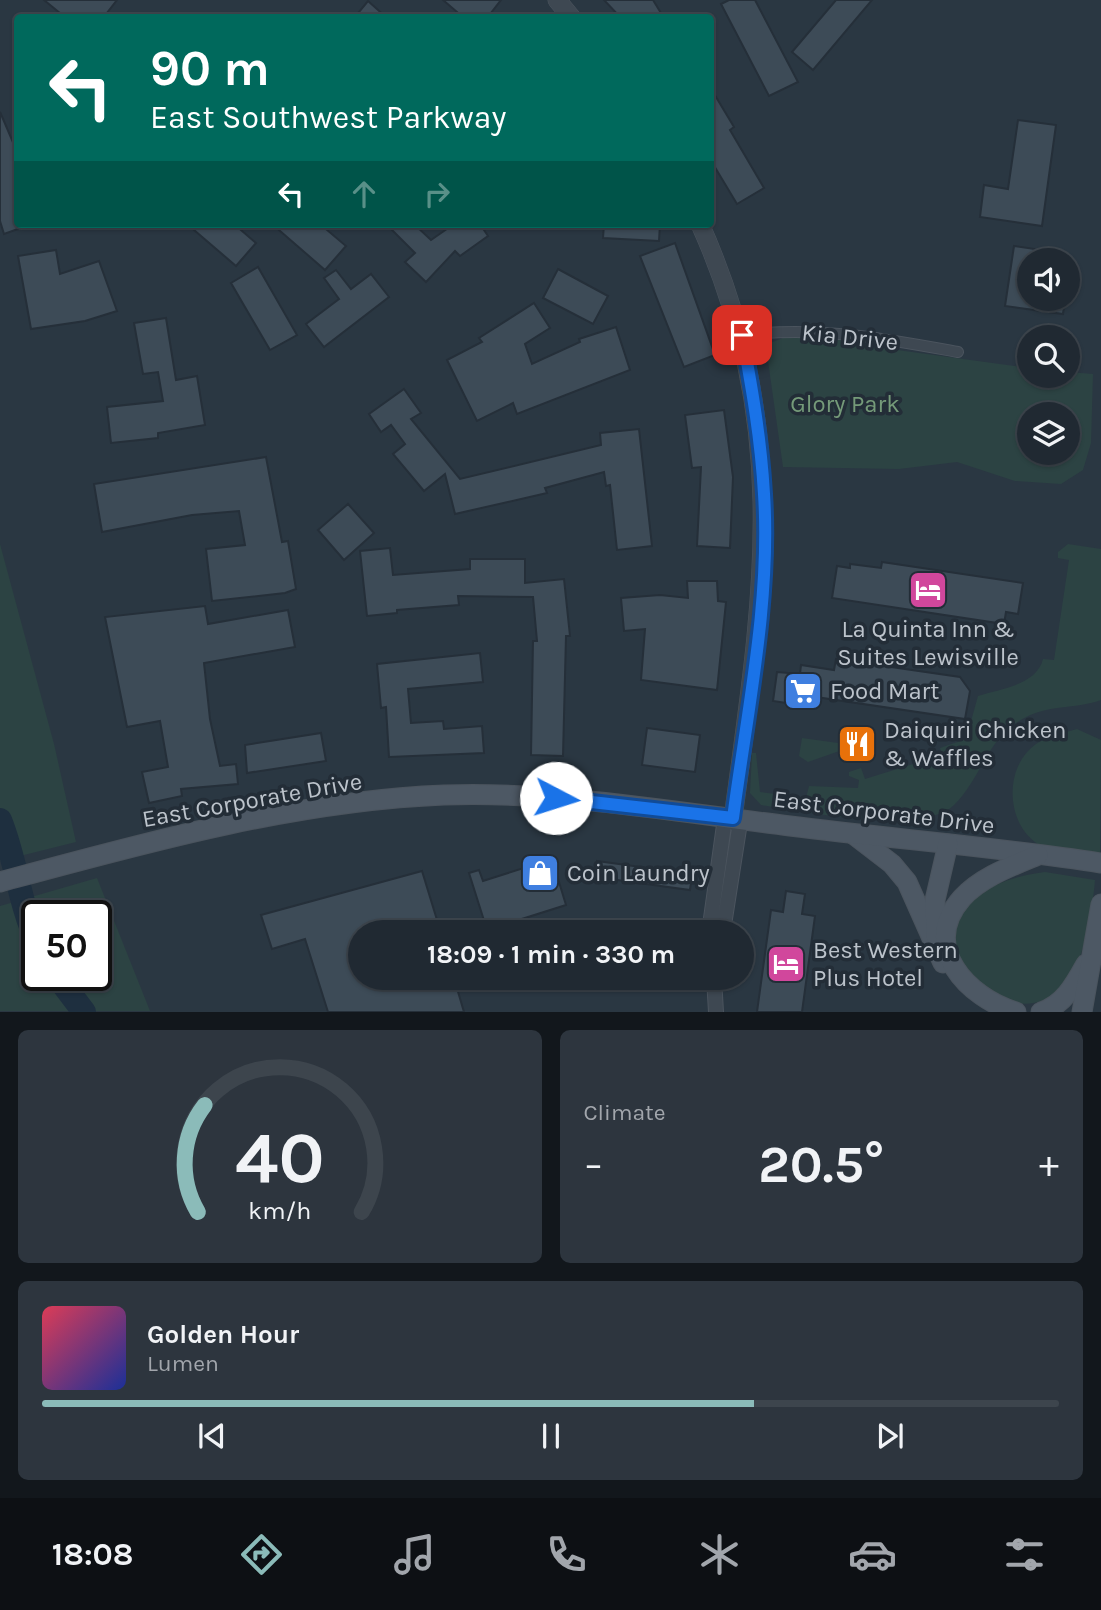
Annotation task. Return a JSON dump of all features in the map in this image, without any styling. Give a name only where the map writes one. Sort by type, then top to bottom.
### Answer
[{"type":"main road","name":"East Corporate Drive","points":[[0,882],[106,853],[328,807],[442,796],[521,795],[628,804],[1101,863]]},
{"type":"main road","points":[[852,833],[901,873],[956,985],[965,996],[988,1012]]},
{"type":"main road","points":[[937,946],[935,900],[948,844]]},
{"type":"main road","points":[[1016,1012],[982,998],[959,976],[949,953],[948,928],[962,898],[983,881],[1048,855]]},
{"type":"main road","points":[[1082,1012],[1101,904]]},
{"type":"main road","points":[[1041,1012],[1054,1007],[1068,994],[1095,948]]},
{"type":"street","points":[[556,0],[568,14]]},
{"type":"street","points":[[702,228],[742,335],[755,407],[764,496],[763,579],[733,818],[724,825],[712,920]]},
{"type":"street","name":"Kia Drive","points":[[742,335],[789,330],[845,332],[958,352]]},
{"type":"street","points":[[715,990],[716,1012]]},
{"type":"green space","name":"Glory Park","points":[[783,338],[837,338],[890,349],[1017,366],[1017,388],[1080,388],[1080,373],[1093,374],[1091,443],[1083,470],[1061,484],[1015,481],[957,462],[899,469],[783,467],[768,361],[770,343]]},
{"type":"green space","points":[[0,544],[54,744],[76,842],[0,861]]},
{"type":"green space","points":[[1068,544],[1101,549],[1101,700],[1051,709],[1019,721],[1008,729],[991,749],[963,795],[954,805],[939,814],[917,819],[890,820],[832,816],[761,805],[750,793],[752,753],[756,753],[760,792],[806,798],[809,786],[858,788],[859,780],[849,776],[849,772],[861,768],[865,779],[942,755],[940,748],[966,739],[978,696],[1016,685],[1033,675],[1043,659],[1054,660],[1069,560],[1058,558],[1058,552]]},
{"type":"green space","points":[[1077,729],[1101,740],[1100,855],[1062,852],[1041,846],[1029,837],[1020,825],[1015,811],[1014,781],[1025,754],[1046,739]]},
{"type":"green space","points":[[842,732],[852,758],[849,760],[845,749],[808,762],[799,756],[802,738],[838,743]]},
{"type":"green space","points":[[1045,872],[1095,880],[1090,918],[1078,961],[1069,979],[1055,993],[1038,1002],[1016,1003],[963,975],[952,941],[955,922],[963,909],[986,890],[1016,878]]},
{"type":"green space","points":[[97,878],[106,900],[21,900],[21,991],[112,991],[112,916],[150,1011],[0,1011],[0,906]]},
{"type":"building","points":[[44,0],[117,0],[106,14],[61,14]]},
{"type":"building","points":[[443,0],[501,0],[490,14],[459,14]]},
{"type":"building","points":[[604,0],[653,0],[662,14],[617,14]]},
{"type":"building","points":[[729,0],[755,0],[798,82],[769,96],[721,4]]},
{"type":"building","points":[[836,0],[872,0],[813,70],[792,52]]},
{"type":"building","points":[[368,1],[383,14],[357,14]]},
{"type":"building","points":[[714,94],[734,127],[730,130],[764,188],[737,204],[714,166]]},
{"type":"building","points":[[0,112],[14,145],[14,228],[18,229],[4,234],[0,221]]},
{"type":"building","points":[[1018,120],[1056,125],[1042,226],[980,217],[984,185],[1008,189]]},
{"type":"building","points":[[192,228],[239,228],[256,243],[236,266]]},
{"type":"building","points":[[277,228],[325,228],[346,246],[325,270]]},
{"type":"building","points":[[390,228],[418,228],[431,240],[448,228],[483,228],[488,236],[460,256],[455,251],[426,282],[405,262],[415,253]]},
{"type":"building","points":[[604,228],[660,228],[659,241],[603,238]]},
{"type":"building","points":[[675,243],[715,355],[684,367],[640,256]]},
{"type":"building","points":[[1014,246],[1028,248],[1017,248],[1017,308],[1005,306]]},
{"type":"building","points":[[56,250],[60,274],[99,261],[117,311],[85,321],[31,329],[18,256]]},
{"type":"building","points":[[258,267],[297,335],[270,350],[231,283]]},
{"type":"building","points":[[558,269],[608,296],[593,324],[543,298]]},
{"type":"building","points":[[336,270],[351,289],[371,274],[389,297],[324,347],[306,324],[339,299],[324,278]]},
{"type":"building","points":[[534,303],[550,328],[525,344],[532,364],[580,342],[579,339],[616,327],[630,370],[517,414],[513,403],[477,421],[447,360],[482,342],[479,338]]},
{"type":"building","points":[[1041,311],[1063,311],[1063,314]]},
{"type":"building","points":[[166,318],[176,380],[197,376],[205,425],[158,433],[158,438],[111,443],[107,407],[163,401],[158,372],[143,374],[134,323]]},
{"type":"building","points":[[404,389],[421,413],[411,419],[460,479],[601,445],[600,433],[639,429],[652,546],[617,550],[610,485],[606,486],[604,472],[545,488],[547,493],[455,514],[445,474],[424,491],[393,454],[405,444],[391,425],[381,432],[369,414]]},
{"type":"building","points":[[724,410],[733,477],[730,548],[697,546],[701,467],[692,468],[685,415]]},
{"type":"building","points":[[266,457],[282,542],[288,541],[296,589],[285,593],[212,601],[206,549],[245,545],[239,511],[192,515],[102,532],[94,484]]},
{"type":"building","points":[[348,504],[374,533],[344,560],[318,530]]},
{"type":"building","points":[[390,548],[393,575],[470,569],[470,559],[525,559],[525,583],[564,579],[570,636],[566,636],[563,756],[531,755],[533,641],[537,641],[533,597],[458,596],[459,605],[397,610],[397,613],[367,616],[360,551]]},
{"type":"building","name":"La Quinta Inn & Suites Lewisville","points":[[882,562],[1023,583],[1018,614],[1006,612],[1004,624],[832,598],[837,566],[850,568],[850,564],[881,568]]},
{"type":"building","points":[[687,581],[717,581],[718,601],[726,602],[717,690],[641,680],[645,629],[624,631],[621,598],[660,595],[688,598]]},
{"type":"building","points":[[205,606],[208,624],[288,610],[295,647],[204,663],[210,719],[220,766],[236,764],[238,784],[181,789],[182,796],[149,803],[142,772],[168,767],[160,721],[127,727],[105,617]]},
{"type":"building","points":[[480,653],[483,682],[408,689],[411,723],[443,721],[444,729],[482,726],[484,753],[389,757],[386,707],[381,708],[377,664]]},
{"type":"building","points":[[836,659],[960,677],[970,691],[965,719],[795,694],[793,704],[773,701],[777,672],[800,674],[801,665],[834,670]]},
{"type":"building","points":[[647,728],[700,735],[695,772],[642,765]]},
{"type":"building","points":[[321,733],[326,761],[247,773],[245,745]]},
{"type":"building","points":[[552,859],[566,905],[519,920],[484,920],[469,873],[479,870],[483,881]]},
{"type":"building","points":[[597,861],[692,874],[690,890],[595,877]]},
{"type":"building","points":[[422,871],[437,920],[348,920],[348,990],[458,990],[464,1012],[328,1012],[305,939],[272,949],[261,915]]},
{"type":"building","name":"Best Western Plus Hotel","points":[[786,891],[805,894],[802,914],[815,916],[802,1012],[757,1012],[771,910],[783,912]]},
{"type":"waterway","points":[[0,820],[23,900]]},
{"type":"waterway","points":[[68,991],[84,1012]]},
{"type":"place","name":"La Quinta Inn & Suites Lewisville","points":[[928,590]]},
{"type":"place","name":"Food Mart","points":[[803,691]]},
{"type":"place","name":"Daiquiri Chicken & Waffles","points":[[857,744]]},
{"type":"place","name":"Coin Laundry","points":[[540,873]]},
{"type":"place","name":"Best Western Plus Hotel","points":[[786,964]]},
{"type":"route","points":[[556,798],[628,804],[733,818],[763,579],[764,496],[755,407],[742,335]]}]
